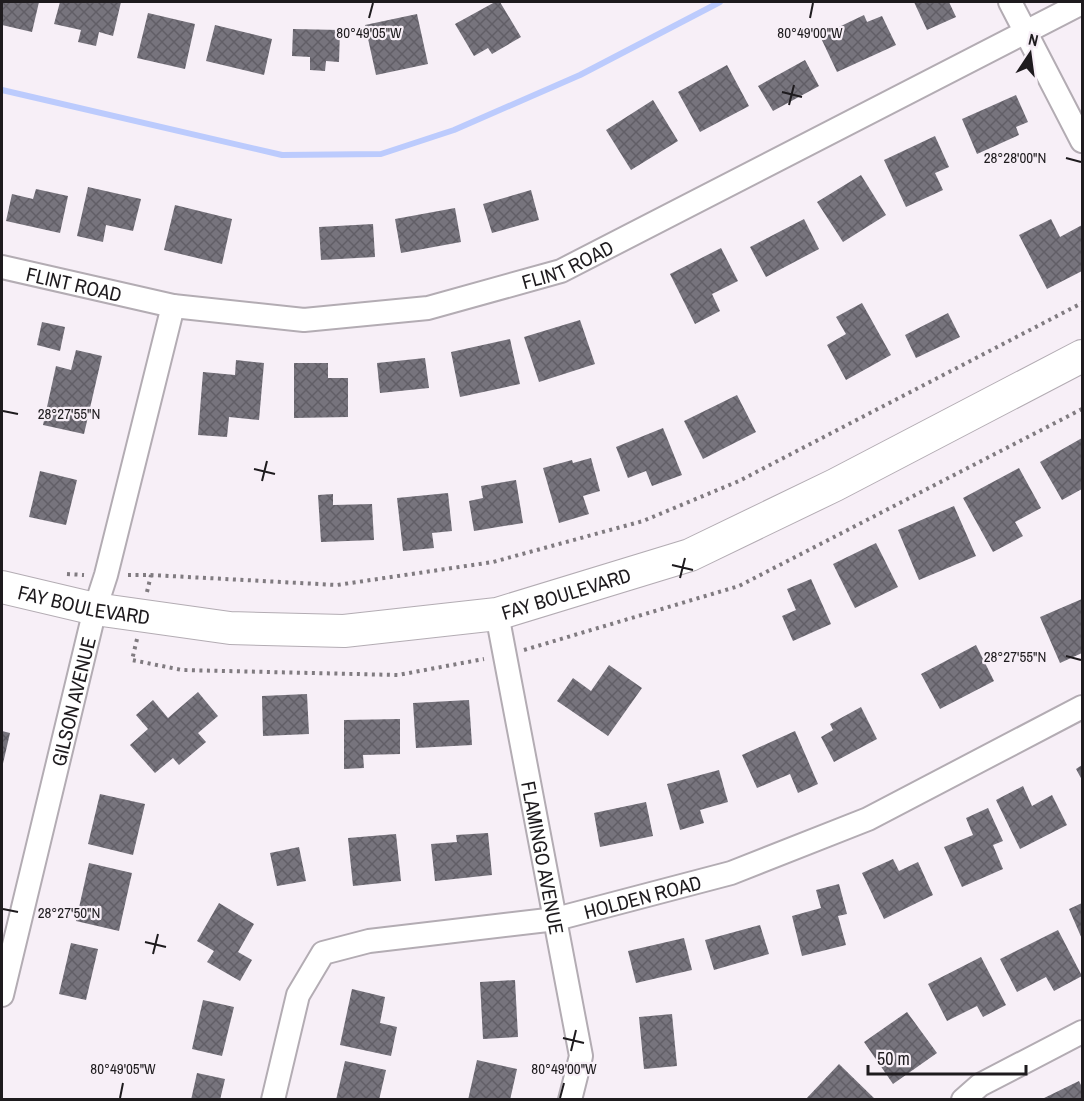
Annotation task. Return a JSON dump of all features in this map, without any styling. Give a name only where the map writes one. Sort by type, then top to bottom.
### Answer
[{"type":"street","points":[[1010,2],[1083,141]]},
{"type":"street","name":"FLINT ROAD","points":[[2,267],[173,306],[304,320],[428,308],[561,271],[1083,3]]},
{"type":"street","name":"GILSON AVENUE","points":[[2,995],[12,908],[109,562],[173,306]]},
{"type":"street","name":"FAY BOULEVARD","points":[[2,587],[95,609],[230,628],[344,631],[497,614],[690,555],[835,485],[1083,356]]},
{"type":"street","name":"FLAMINGO AVENUE","points":[[497,614],[580,1056],[570,1100]]},
{"type":"street","name":"HOLDEN ROAD","points":[[273,1100],[298,995],[323,953],[369,941],[555,919],[731,873],[868,819],[1083,707]]},
{"type":"street","points":[[963,1100],[980,1085],[1083,1032]]},
{"type":"path","points":[[119,576],[151,575],[337,585],[493,562],[643,521],[739,481],[1083,303]]},
{"type":"path","points":[[132,660],[139,629]]},
{"type":"building","points":[[2,2],[39,2],[32,32],[2,25]]},
{"type":"building","points":[[60,2],[121,2],[113,36],[99,32],[96,46],[78,42],[81,30],[54,24]]},
{"type":"building","points":[[495,2],[500,2],[521,37],[492,54],[488,48],[474,56],[455,24]]},
{"type":"building","points":[[914,2],[949,2],[956,17],[927,30]]},
{"type":"building","points":[[148,13],[195,24],[185,69],[137,58]]},
{"type":"building","points":[[417,14],[428,64],[376,75],[365,25]]},
{"type":"building","points":[[864,15],[867,22],[882,16],[896,45],[837,72],[820,36]]},
{"type":"building","points":[[215,25],[272,39],[264,75],[206,61]]},
{"type":"building","points":[[293,29],[340,30],[339,62],[326,61],[325,71],[310,70],[310,57],[292,56]]},
{"type":"building","points":[[805,60],[819,86],[773,111],[758,86]]},
{"type":"building","points":[[727,65],[749,106],[700,132],[678,92]]},
{"type":"building","points":[[1016,95],[1028,122],[1016,127],[1019,135],[977,154],[962,119]]},
{"type":"building","points":[[653,100],[678,141],[631,170],[606,130]]},
{"type":"building","points":[[935,136],[949,167],[935,173],[943,190],[906,207],[884,160]]},
{"type":"building","points":[[861,175],[886,215],[843,242],[817,202]]},
{"type":"building","points":[[88,187],[141,199],[133,231],[106,225],[103,242],[77,236]]},
{"type":"building","points":[[36,189],[68,196],[60,233],[6,221],[12,194],[33,199]]},
{"type":"building","points":[[531,190],[539,220],[492,233],[483,204]]},
{"type":"building","points":[[175,205],[232,219],[222,264],[164,250]]},
{"type":"building","points":[[455,208],[461,242],[401,253],[395,219]]},
{"type":"building","points":[[804,219],[819,249],[766,277],[750,247]]},
{"type":"building","points":[[1051,219],[1060,237],[1082,225],[1082,271],[1047,289],[1019,235]]},
{"type":"building","points":[[373,224],[375,257],[321,260],[319,227]]},
{"type":"building","points":[[721,248],[738,281],[712,294],[720,311],[695,324],[670,274]]},
{"type":"building","points":[[862,303],[891,355],[846,380],[827,345],[846,334],[836,317]]},
{"type":"building","points":[[948,313],[960,337],[916,358],[905,335]]},
{"type":"building","points":[[580,320],[595,364],[539,382],[524,337]]},
{"type":"building","points":[[42,322],[65,327],[60,351],[37,345]]},
{"type":"building","points":[[510,339],[520,384],[460,397],[451,352]]},
{"type":"building","points":[[76,350],[102,356],[84,434],[43,425],[56,366],[71,370]]},
{"type":"building","points":[[425,358],[429,388],[380,393],[377,363]]},
{"type":"building","points":[[236,360],[264,363],[259,420],[229,417],[227,437],[198,435],[203,372],[235,375]]},
{"type":"building","points":[[294,363],[328,363],[328,378],[348,378],[348,417],[294,418]]},
{"type":"building","points":[[737,395],[756,432],[703,459],[684,421]]},
{"type":"building","points":[[663,428],[682,475],[652,486],[646,471],[628,478],[616,447]]},
{"type":"building","points":[[1082,438],[1082,489],[1062,500],[1040,462]]},
{"type":"building","points":[[591,458],[600,491],[583,496],[589,514],[559,523],[543,468],[572,460],[573,463]]},
{"type":"building","points":[[1019,468],[1041,508],[1015,522],[1023,536],[993,552],[963,498]]},
{"type":"building","points":[[40,471],[77,480],[66,525],[29,517]]},
{"type":"building","points":[[516,480],[523,523],[474,531],[469,501],[483,498],[481,486]]},
{"type":"building","points":[[448,493],[452,531],[432,533],[434,548],[403,551],[397,498]]},
{"type":"building","points":[[333,494],[333,505],[372,504],[374,540],[321,542],[318,495]]},
{"type":"building","points":[[954,506],[976,556],[919,580],[898,530]]},
{"type":"building","points":[[876,543],[898,587],[855,608],[833,564]]},
{"type":"building","points":[[811,579],[831,624],[793,641],[782,616],[796,610],[787,589]]},
{"type":"building","points":[[1082,599],[1082,653],[1060,663],[1040,617]]},
{"type":"building","points":[[976,645],[994,681],[940,709],[921,674]]},
{"type":"building","points":[[609,665],[642,688],[608,736],[557,701],[573,678],[591,691]]},
{"type":"building","points":[[198,692],[218,716],[198,733],[206,742],[179,765],[173,758],[155,773],[130,745],[148,729],[136,715],[153,700],[168,718]]},
{"type":"building","points":[[307,694],[309,734],[263,736],[262,696]]},
{"type":"building","points":[[469,700],[472,745],[416,748],[413,703]]},
{"type":"building","points":[[861,707],[877,739],[834,762],[821,737],[833,730],[830,724]]},
{"type":"building","points":[[400,719],[400,754],[363,755],[364,768],[344,769],[344,720]]},
{"type":"building","points":[[2,731],[10,733],[2,768]]},
{"type":"building","points":[[795,731],[818,784],[798,793],[790,774],[757,788],[742,755]]},
{"type":"building","points":[[1082,765],[1082,780],[1076,769]]},
{"type":"building","points":[[719,770],[728,802],[700,810],[704,823],[680,830],[667,784]]},
{"type":"building","points":[[1023,786],[1032,806],[1052,795],[1067,825],[1020,849],[996,800]]},
{"type":"building","points":[[100,794],[145,804],[133,855],[88,844]]},
{"type":"building","points":[[646,802],[653,836],[600,847],[594,813]]},
{"type":"building","points":[[988,808],[1003,841],[993,845],[1003,869],[962,887],[944,847],[973,835],[966,818]]},
{"type":"building","points":[[488,833],[492,875],[435,881],[431,844],[457,842],[456,835]]},
{"type":"building","points":[[396,834],[401,881],[353,886],[348,838]]},
{"type":"building","points":[[299,847],[306,881],[277,886],[270,853]]},
{"type":"building","points":[[893,859],[899,871],[918,862],[933,895],[884,919],[862,873]]},
{"type":"building","points":[[89,863],[132,873],[119,931],[76,921]]},
{"type":"building","points":[[839,884],[847,914],[838,916],[846,945],[802,956],[792,916],[821,908],[816,890]]},
{"type":"building","points":[[219,903],[254,924],[238,952],[252,960],[240,981],[207,962],[214,951],[197,941]]},
{"type":"building","points":[[1082,903],[1082,939],[1069,909]]},
{"type":"building","points":[[760,925],[769,954],[714,970],[705,940]]},
{"type":"building","points":[[1058,930],[1082,976],[1054,991],[1046,977],[1017,992],[1000,959]]},
{"type":"building","points":[[684,938],[692,970],[636,983],[628,951]]},
{"type":"building","points":[[71,943],[98,949],[86,1000],[59,994]]},
{"type":"building","points":[[981,957],[1006,1005],[983,1017],[977,1006],[947,1021],[928,984]]},
{"type":"building","points":[[515,980],[518,1037],[483,1039],[480,982]]},
{"type":"building","points":[[352,989],[385,997],[380,1023],[397,1027],[391,1056],[340,1045]]},
{"type":"building","points":[[203,1000],[234,1007],[222,1056],[192,1049]]},
{"type":"building","points":[[907,1012],[937,1053],[893,1084],[864,1042]]},
{"type":"building","points":[[672,1014],[677,1066],[644,1069],[639,1017]]},
{"type":"building","points":[[477,1060],[517,1069],[510,1100],[468,1100]]},
{"type":"building","points":[[345,1061],[386,1070],[379,1100],[336,1100]]},
{"type":"building","points":[[839,1064],[876,1100],[805,1100]]},
{"type":"building","points":[[197,1073],[225,1079],[220,1100],[191,1100]]},
{"type":"building","points":[[1079,1081],[1082,1087],[1082,1100],[1040,1100]]},
{"type":"waterway","points":[[2,90],[282,155],[381,154],[454,130],[580,75],[720,2]]}]
